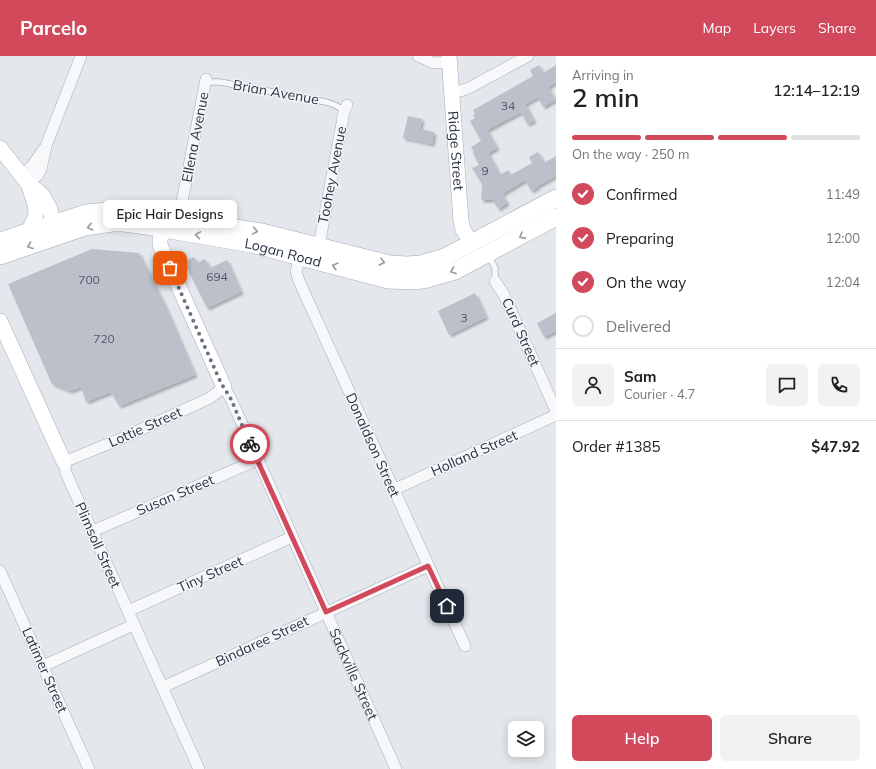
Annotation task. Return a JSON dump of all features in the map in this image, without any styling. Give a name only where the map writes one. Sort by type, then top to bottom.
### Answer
[{"type":"main road","name":"Logan Road","points":[[1,253],[28,232],[112,223],[171,224],[251,244],[309,251],[384,263],[407,265],[421,264],[438,260],[556,198]]},
{"type":"main road","name":"Logan Road","points":[[309,251],[388,280],[415,281],[455,271],[556,217]]},
{"type":"main road","name":"Logan Road","points":[[1,253],[55,230]]},
{"type":"main road","points":[[472,243],[488,254]]},
{"type":"street","points":[[26,182],[37,176],[40,171],[46,146],[81,56]]},
{"type":"street","points":[[418,56],[437,63],[449,59]]},
{"type":"street","points":[[452,92],[469,88],[528,56]]},
{"type":"street","name":"Ridge Street","points":[[449,59],[461,221],[464,230],[472,243]]},
{"type":"street","name":"Ellena Avenue","points":[[171,224],[181,207],[205,82]]},
{"type":"street","name":"Toohey Avenue","points":[[309,251],[346,108]]},
{"type":"street","points":[[0,148],[26,182],[43,196],[50,210],[55,230]]},
{"type":"street","points":[[26,182],[35,205],[36,213],[28,232]]},
{"type":"street","name":"Sackville Street","points":[[171,224],[160,238],[160,245],[224,387],[231,399],[396,769]]},
{"type":"street","name":"Donaldson Street","points":[[309,251],[296,271],[299,281],[465,646]]},
{"type":"street","name":"Curd Street","points":[[495,280],[504,295],[556,411]]},
{"type":"street","name":"Plimsoll Street","points":[[0,321],[64,462],[66,473],[93,531],[133,625],[199,769]]},
{"type":"street","name":"Lottie Street","points":[[64,462],[120,439],[210,398],[224,387]]},
{"type":"street","name":"Holland Street","points":[[393,490],[556,415]]},
{"type":"street","name":"Susan Street","points":[[93,531],[257,460]]},
{"type":"street","name":"Tiny Street","points":[[128,611],[292,537]]},
{"type":"street","name":"Bindaree Street","points":[[162,687],[428,566]]},
{"type":"street","name":"Latimer Street","points":[[0,571],[89,769]]},
{"type":"street","points":[[43,666],[133,625]]},
{"type":"lane","name":"Brian Avenue","points":[[205,82],[220,82],[326,102],[346,108]]},
{"type":"lane","name":"Curd Street","points":[[488,254],[495,268],[495,280]]},
{"type":"building","points":[[539,65],[543,73],[556,65],[556,82],[548,87],[555,100],[543,107],[538,97],[525,104],[534,121],[527,124],[521,112],[487,130],[497,148],[488,153],[500,175],[508,170],[511,175],[532,163],[529,157],[538,152],[544,163],[556,156],[556,176],[537,186],[538,187],[531,191],[525,180],[502,194],[507,203],[498,209],[493,200],[481,200],[482,184],[472,168],[479,165],[471,147],[481,141],[470,121],[475,118],[473,116],[475,114],[473,110],[533,76],[530,70]]},
{"type":"building","points":[[408,116],[422,119],[420,129],[434,132],[432,144],[403,138]]},
{"type":"building","points":[[92,249],[139,253],[166,308],[195,375],[119,406],[111,392],[86,402],[81,387],[70,391],[52,384],[8,284]]},
{"type":"building","points":[[194,257],[197,263],[205,259],[210,268],[227,260],[241,292],[207,308],[184,262]]},
{"type":"building","points":[[475,293],[486,317],[449,335],[438,311]]},
{"type":"building","points":[[556,313],[556,331],[544,337],[537,323]]},
{"type":"way so far","points":[[170,268],[221,383],[229,394],[250,444]]},
{"type":"place","name":"Epic Hair Designs","points":[[170,268]]},
{"type":"route","points":[[250,444],[326,612],[428,566],[447,606]]}]
